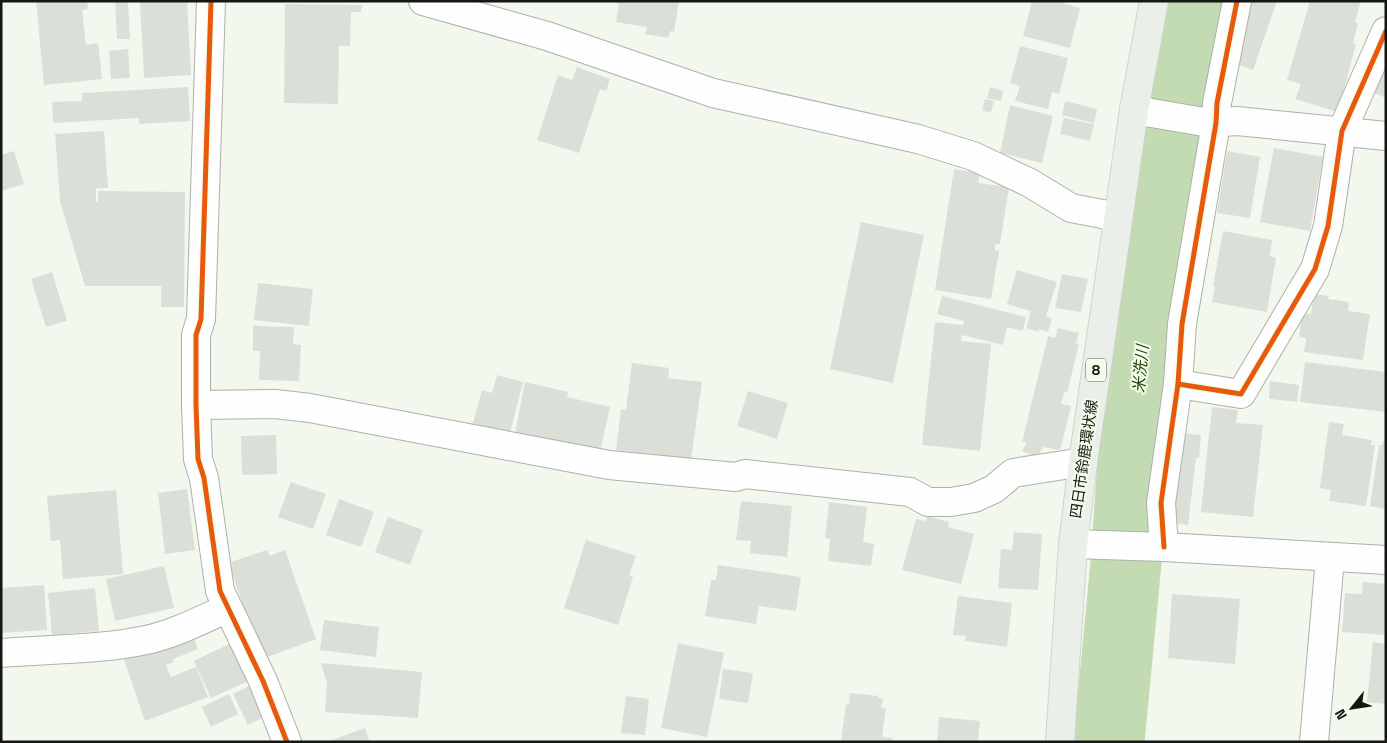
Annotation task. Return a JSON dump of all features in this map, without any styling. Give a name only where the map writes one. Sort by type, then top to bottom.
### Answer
[{"type":"main road","name":"四日市鈴鹿環状線","points":[[1060,742],[1082,544],[1083,462],[1118,217],[1139,110],[1154,1]]},
{"type":"street","points":[[211,1],[201,319],[196,335],[198,459],[204,478],[220,591],[263,681],[287,742]]},
{"type":"street","points":[[423,1],[547,36],[713,93],[918,139],[973,156],[1030,183],[1071,208],[1118,217]]},
{"type":"street","points":[[1161,547],[1161,503],[1178,384],[1182,324],[1213,123],[1237,1]]},
{"type":"street","points":[[1178,384],[1241,394],[1315,269],[1328,226],[1342,131],[1386,31]]},
{"type":"street","points":[[1139,110],[1213,123],[1237,121],[1386,136]]},
{"type":"street","points":[[196,405],[275,404],[310,408],[609,465],[736,477],[745,474],[910,492],[928,502],[951,502],[974,498],[994,489],[1013,473],[1083,462]]},
{"type":"street","points":[[1082,544],[1386,560]]},
{"type":"street","points":[[1314,742],[1330,558]]},
{"type":"street","points":[[1,653],[114,645],[147,640],[178,630],[228,608]]},
{"type":"building","points":[[36,1],[87,1],[88,9],[82,10],[86,45],[98,43],[102,79],[44,85]]},
{"type":"building","points":[[115,1],[128,1],[130,39],[117,39]]},
{"type":"building","points":[[140,1],[187,1],[191,75],[144,78]]},
{"type":"building","points":[[608,1],[679,1],[674,32],[670,31],[669,38],[645,34],[647,27],[616,22],[619,4]]},
{"type":"building","points":[[1032,1],[1056,1],[1080,8],[1070,48],[1023,36]]},
{"type":"building","points":[[1251,1],[1277,1],[1253,70],[1232,63]]},
{"type":"building","points":[[1310,1],[1361,1],[1355,22],[1358,23],[1353,43],[1356,44],[1338,112],[1295,99],[1301,84],[1287,80]]},
{"type":"building","points":[[285,4],[362,5],[361,12],[351,12],[350,46],[339,46],[338,104],[284,103]]},
{"type":"building","points":[[1020,46],[1068,58],[1059,94],[1052,92],[1048,109],[1015,101],[1020,86],[1010,83]]},
{"type":"building","points":[[128,49],[130,78],[111,79],[109,51]]},
{"type":"building","points":[[577,67],[610,79],[606,91],[600,89],[579,153],[537,140],[558,75],[572,80]]},
{"type":"building","points":[[1386,68],[1386,98],[1374,93]]},
{"type":"building","points":[[188,87],[190,121],[139,124],[139,118],[53,123],[52,102],[82,101],[82,93]]},
{"type":"building","points":[[990,87],[1003,91],[1001,101],[987,98]]},
{"type":"building","points":[[985,99],[994,101],[991,112],[982,111]]},
{"type":"building","points":[[1065,101],[1097,109],[1094,123],[1062,115]]},
{"type":"building","points":[[1010,105],[1053,116],[1042,163],[1000,153]]},
{"type":"building","points":[[1064,118],[1094,124],[1090,141],[1060,134]]},
{"type":"building","points":[[104,131],[108,188],[96,188],[96,202],[98,202],[98,191],[185,192],[184,307],[161,307],[161,286],[85,286],[60,201],[55,134]]},
{"type":"building","points":[[1274,148],[1323,157],[1310,231],[1260,222]]},
{"type":"building","points":[[14,151],[24,184],[1,191],[1,155]]},
{"type":"building","points":[[1227,151],[1260,157],[1250,218],[1217,213]]},
{"type":"building","points":[[954,169],[980,173],[978,183],[1009,187],[1000,244],[995,244],[995,250],[999,251],[991,299],[935,290]]},
{"type":"building","points":[[861,222],[924,235],[893,383],[830,369]]},
{"type":"building","points":[[1223,231],[1272,240],[1270,256],[1276,258],[1267,312],[1212,302]]},
{"type":"building","points":[[1017,270],[1057,282],[1046,316],[1052,318],[1048,332],[1039,329],[1039,332],[1026,328],[1031,311],[1007,304]]},
{"type":"building","points":[[52,272],[67,321],[46,327],[31,279]]},
{"type":"building","points":[[1062,274],[1088,279],[1081,312],[1055,308]]},
{"type":"building","points":[[258,283],[313,289],[309,326],[254,320]]},
{"type":"building","points":[[1314,294],[1329,296],[1328,299],[1349,302],[1348,311],[1370,314],[1363,360],[1304,352],[1306,338],[1299,337],[1302,313],[1311,314]]},
{"type":"building","points":[[942,296],[1026,317],[1023,331],[1007,327],[1003,345],[962,335],[961,341],[991,344],[980,451],[922,445],[935,322],[963,325],[964,321],[937,314]]},
{"type":"building","points":[[253,326],[294,327],[293,344],[301,345],[299,381],[259,380],[260,351],[253,351]]},
{"type":"building","points":[[1058,328],[1079,333],[1076,343],[1079,344],[1067,393],[1064,392],[1061,404],[1071,406],[1060,450],[1043,447],[1037,457],[1022,451],[1027,443],[1022,442],[1048,336],[1055,338]]},
{"type":"building","points":[[1305,362],[1386,372],[1386,412],[1300,402]]},
{"type":"building","points":[[632,363],[669,368],[668,378],[702,382],[691,459],[616,450],[621,409],[626,410]]},
{"type":"building","points":[[497,375],[523,382],[509,437],[472,427],[482,390],[492,393]]},
{"type":"building","points":[[1270,381],[1299,385],[1297,402],[1269,399]]},
{"type":"building","points":[[525,382],[568,392],[567,397],[610,407],[600,451],[515,433]]},
{"type":"building","points":[[748,391],[788,403],[777,439],[737,426]]},
{"type":"building","points":[[1212,407],[1238,410],[1236,423],[1263,425],[1253,517],[1201,512]]},
{"type":"building","points":[[1329,422],[1344,424],[1342,435],[1372,440],[1371,445],[1375,445],[1366,506],[1329,501],[1331,490],[1320,488]]},
{"type":"building","points":[[1183,433],[1201,435],[1199,458],[1196,458],[1188,525],[1172,523]]},
{"type":"building","points":[[276,435],[277,474],[242,475],[241,436]]},
{"type":"building","points":[[1383,441],[1386,441],[1386,509],[1370,506],[1379,445],[1382,445]]},
{"type":"building","points":[[291,482],[326,494],[313,529],[278,517]]},
{"type":"building","points":[[187,489],[195,550],[165,554],[158,493]]},
{"type":"building","points":[[116,490],[123,574],[63,579],[60,540],[51,541],[47,496]]},
{"type":"building","points":[[339,499],[374,512],[361,547],[326,535]]},
{"type":"building","points":[[741,501],[792,506],[787,557],[750,553],[751,541],[736,540]]},
{"type":"building","points":[[829,502],[867,507],[863,542],[874,544],[871,566],[828,561],[830,539],[825,538]]},
{"type":"building","points":[[927,516],[949,522],[948,527],[974,534],[961,584],[902,570],[916,519],[926,521]]},
{"type":"building","points":[[388,517],[423,530],[410,565],[375,552]]},
{"type":"building","points":[[1014,532],[1042,534],[1038,590],[998,588],[1001,549],[1012,550]]},
{"type":"building","points":[[586,540],[636,556],[629,575],[633,577],[618,625],[564,608]]},
{"type":"building","points":[[267,550],[270,556],[285,550],[316,639],[262,659],[230,568],[233,567],[231,562]]},
{"type":"building","points":[[718,565],[801,577],[796,611],[759,606],[756,624],[705,616],[711,580],[716,580]]},
{"type":"building","points":[[164,566],[174,608],[115,621],[106,579]]},
{"type":"building","points":[[1363,582],[1386,584],[1386,635],[1342,632],[1345,593],[1362,594]]},
{"type":"building","points":[[44,585],[47,630],[1,633],[1,588]]},
{"type":"building","points":[[95,588],[99,631],[52,635],[48,593]]},
{"type":"building","points":[[1172,594],[1240,599],[1235,664],[1168,658]]},
{"type":"building","points":[[958,596],[1012,603],[1007,647],[965,641],[966,636],[953,635]]},
{"type":"building","points":[[324,620],[379,627],[376,657],[320,650]]},
{"type":"building","points":[[192,633],[198,649],[173,659],[174,662],[166,665],[171,677],[196,667],[208,697],[145,721],[123,657]]},
{"type":"building","points":[[233,642],[251,680],[211,698],[194,661]]},
{"type":"building","points":[[1373,642],[1386,644],[1386,704],[1367,702]]},
{"type":"building","points":[[678,643],[724,653],[707,737],[661,728]]},
{"type":"building","points":[[321,663],[422,672],[418,718],[325,712],[327,683]]},
{"type":"building","points":[[723,669],[753,673],[748,703],[719,699]]},
{"type":"building","points":[[251,685],[266,716],[248,725],[233,694]]},
{"type":"building","points":[[850,693],[878,696],[878,698],[883,699],[881,708],[886,708],[882,737],[893,738],[892,742],[841,742],[846,704],[849,705]]},
{"type":"building","points":[[229,694],[238,714],[211,727],[202,707]]},
{"type":"building","points":[[626,696],[649,699],[645,735],[621,733]]},
{"type":"building","points":[[939,717],[980,721],[978,742],[937,742]]},
{"type":"building","points":[[365,728],[370,742],[327,742]]},
{"type":"waterway","name":"米洗川","points":[[1109,742],[1126,562],[1141,345],[1203,1]]},
{"type":"cycle path","points":[[211,1],[201,319],[196,335],[198,459],[204,478],[220,591],[263,681],[287,742]]},
{"type":"cycle path","points":[[1164,547],[1161,503],[1178,384],[1182,324],[1216,123],[1217,103],[1237,1]]},
{"type":"cycle path","points":[[1178,384],[1241,394],[1315,269],[1328,226],[1342,131],[1386,31]]}]
